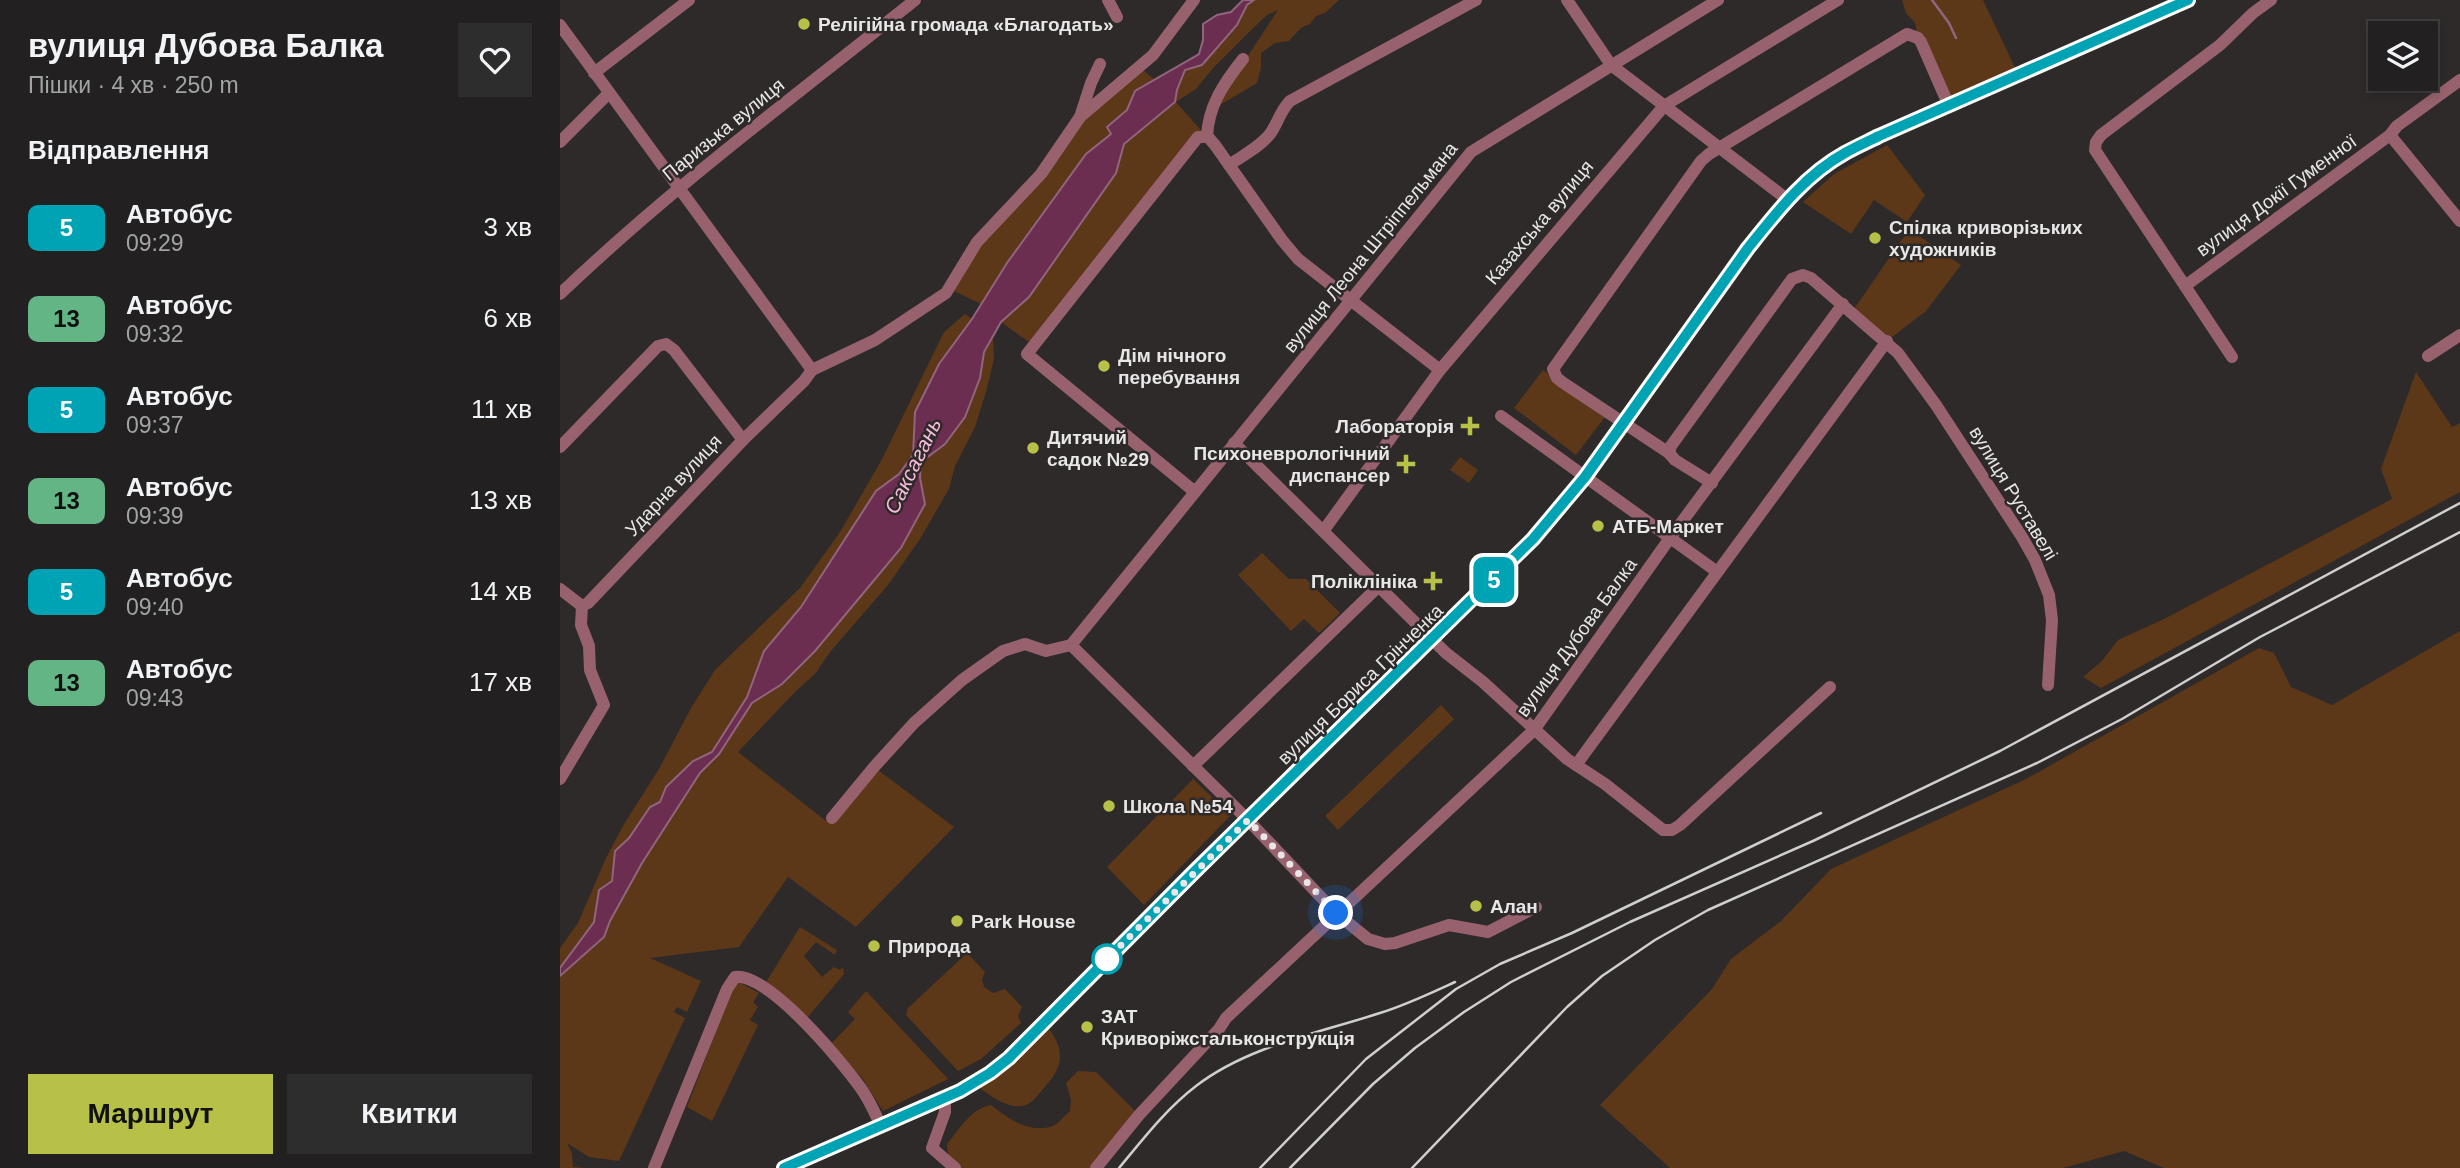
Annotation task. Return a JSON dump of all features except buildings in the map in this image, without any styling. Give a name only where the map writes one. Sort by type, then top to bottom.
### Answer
[{"type":"street","points":[[594,74],[689,0]]},
{"type":"street","name":"Паризька вулиця","points":[[560,294],[679,188],[915,0]]},
{"type":"street","points":[[1108,0],[1116,17]]},
{"type":"street","points":[[1080,117],[1153,55],[1194,0]]},
{"type":"street","points":[[1229,165],[1266,138],[1282,109],[1290,101],[1476,0]]},
{"type":"street","points":[[1567,0],[1611,65],[1788,200]]},
{"type":"street","name":"вулиця Леона Штріппельмана","points":[[1071,645],[1471,152],[1718,0]]},
{"type":"street","name":"Казахська вулиця","points":[[1324,530],[1440,370],[1664,106],[1838,0]]},
{"type":"street","name":"вулиця Бориса Грінченка","points":[[785,1168],[941,1099],[990,1073],[1009,1058],[1533,539],[1585,477],[1748,248],[1788,200],[1816,173],[1844,154],[2188,0]]},
{"type":"street","points":[[2232,357],[2095,150],[2101,135],[2220,44],[2271,0]]},
{"type":"street","points":[[560,25],[812,370]]},
{"type":"street","points":[[1712,483],[1562,382],[1553,369],[1701,161],[1720,148],[1907,34],[1921,42],[1949,106]]},
{"type":"street","points":[[1207,137],[1207,123],[1213,103],[1243,59]]},
{"type":"street","name":"Ударна вулиця","points":[[582,606],[588,603],[812,370],[875,340],[946,293],[977,242],[1041,174],[1080,117],[1100,64]]},
{"type":"street","name":"вулиця Докії Гуменної","points":[[2185,286],[2460,80]]},
{"type":"street","points":[[560,142],[608,94]]},
{"type":"street","points":[[2390,135],[2460,220]]},
{"type":"street","points":[[1195,492],[1027,354],[1198,137],[1207,137],[1215,145],[1298,259],[1440,370]]},
{"type":"street","name":"вулиця Руставелі","points":[[1669,453],[1671,446],[1794,278],[1803,275],[1811,278],[1898,352],[1936,405],[2035,559],[2049,595],[2052,620],[2048,685]]},
{"type":"street","name":"вулиця Дубова Балка","points":[[1096,1168],[1139,1115],[1219,1029],[1226,1018],[1534,730],[1670,538],[1843,304]]},
{"type":"street","points":[[2428,356],[2460,335]]},
{"type":"street","points":[[1576,765],[1887,341]]},
{"type":"street","points":[[560,447],[658,346],[666,344],[743,440]]},
{"type":"street","points":[[1501,416],[1716,571]]},
{"type":"street","points":[[1234,443],[1432,640],[1576,765],[1605,784],[1662,831],[1672,831],[1830,687]]},
{"type":"street","points":[[1193,766],[1379,586]]},
{"type":"street","points":[[560,589],[582,606],[581,625],[589,646],[590,670],[604,705],[560,779]]},
{"type":"street","points":[[832,818],[914,723],[962,680],[1003,651],[1024,644],[1046,651],[1071,645],[1248,820],[1336,913],[1368,940],[1385,944],[1442,926],[1488,932],[1536,907]]},
{"type":"street","points":[[654,1168],[727,989],[735,977],[742,976],[759,985],[796,1013],[836,1055],[863,1090],[881,1126]]},
{"type":"street","points":[[941,1099],[945,1112],[932,1148],[955,1168]]},
{"type":"shaded area","points":[[1254,0],[1339,0],[1325,13],[1316,16],[1310,24],[1301,28],[1289,41],[1275,43],[1261,53],[1257,83],[1213,109],[1278,10],[1267,15],[1246,35],[1196,89],[1176,102],[1207,137],[1198,137],[1033,345],[1001,322],[1029,297],[1116,173],[1124,144],[1175,103],[1185,69],[1202,65],[1237,25],[1247,5]]},
{"type":"shaded area","points":[[1902,0],[1983,0],[2018,74],[1949,106],[1918,38],[1915,23],[1906,13]]},
{"type":"shaded area","points":[[1138,66],[1155,80],[1135,91],[1127,110],[1108,127],[1112,134],[1086,154],[1007,263],[981,304],[950,289],[966,258],[1041,174],[1080,117]]},
{"type":"shaded area","points":[[1887,145],[1925,195],[1907,222],[1874,200],[1851,234],[1803,202],[1834,174]]},
{"type":"shaded area","points":[[1909,229],[1961,265],[1926,311],[1887,341],[1852,312]]},
{"type":"shaded area","points":[[965,314],[972,319],[939,364],[915,412],[913,454],[899,474],[876,491],[801,607],[764,651],[747,697],[712,752],[693,761],[667,787],[660,802],[650,807],[629,838],[615,851],[612,881],[599,890],[594,922],[560,968],[560,948],[578,923],[606,858],[659,769],[691,708],[715,670],[800,588],[840,532],[881,461],[944,332]]},
{"type":"shaded area","points":[[993,336],[994,359],[975,427],[955,466],[949,489],[920,539],[888,585],[830,652],[815,674],[738,752],[826,821],[874,767],[954,827],[856,927],[788,877],[739,947],[650,958],[701,981],[687,1012],[677,1007],[674,1012],[685,1018],[619,1161],[589,1157],[567,1143],[572,1153],[573,1167],[587,1168],[560,1168],[560,976],[604,937],[642,863],[700,773],[719,754],[752,703],[782,684],[815,651],[901,548],[925,504],[920,478],[921,462],[945,444],[980,378],[984,352]]},
{"type":"shaded area","points":[[1543,370],[1605,417],[1576,455],[1514,408]]},
{"type":"shaded area","points":[[2416,372],[2452,427],[2460,423],[2460,492],[2101,688],[2083,677],[2102,661],[2118,640],[2164,619],[2392,499],[2381,469]]},
{"type":"shaded area","points":[[1460,457],[1478,470],[1469,483],[1450,470]]},
{"type":"shaded area","points":[[1262,553],[1289,579],[1306,579],[1340,613],[1319,633],[1304,619],[1291,631],[1238,575]]},
{"type":"shaded area","points":[[2460,631],[2460,1168],[2164,1168],[2124,1151],[2063,1168],[1670,1168],[1600,1105],[1712,989],[1731,959],[1781,921],[1831,869],[2026,779],[2259,648],[2274,653],[2291,687],[2332,705]]},
{"type":"shaded area","points":[[1441,705],[1454,719],[1338,830],[1325,816]]},
{"type":"shaded area","points":[[1193,779],[1231,815],[1144,905],[1107,867]]},
{"type":"shaded area","points":[[800,927],[837,950],[835,955],[816,942],[804,956],[822,977],[834,967],[840,970],[843,967],[844,974],[808,1017],[765,984]]},
{"type":"shaded area","points":[[967,953],[985,972],[982,979],[984,987],[993,993],[1005,989],[1022,1007],[1018,1016],[1021,1023],[981,1059],[958,1071],[906,1015],[908,1008]]},
{"type":"shaded area","points":[[739,982],[759,993],[753,1002],[758,1007],[750,1020],[758,1025],[712,1121],[687,1107],[733,987]]},
{"type":"shaded area","points":[[866,991],[948,1079],[883,1111],[862,1078],[831,1044],[855,1019],[848,1012]]},
{"type":"shaded area","points":[[1044,1023],[1059,1049],[1059,1065],[1050,1081],[1031,1102],[1022,1106],[1009,1105],[973,1083]]},
{"type":"shaded area","points":[[1078,1071],[1096,1072],[1139,1115],[1096,1168],[955,1168],[949,1163],[947,1144],[966,1120],[984,1107],[991,1105],[1012,1120],[1028,1127],[1044,1128],[1055,1125],[1070,1111],[1071,1100],[1066,1083]]},
{"type":"water","name":"Саксагань","points":[[1243,0],[1254,0],[1247,5],[1237,25],[1202,65],[1185,70],[1175,102],[1124,144],[1116,173],[1029,297],[1001,322],[984,352],[980,378],[965,417],[945,444],[921,462],[920,478],[925,504],[901,548],[815,651],[782,684],[752,703],[719,754],[700,773],[642,863],[604,937],[560,976],[560,968],[594,922],[599,890],[612,881],[615,851],[629,838],[650,807],[660,802],[666,787],[693,761],[712,752],[747,697],[764,651],[801,607],[876,491],[899,474],[913,455],[915,412],[939,364],[972,319],[1007,263],[1086,154],[1111,134],[1107,127],[1127,110],[1135,91],[1199,54],[1203,40],[1203,24],[1217,15],[1231,12]]},
{"type":"waterway","points":[[1932,0],[1956,38]]},
{"type":"railway","points":[[1290,1168],[1373,1084],[1415,1048],[1511,982],[1630,922],[1813,841],[2000,751],[2460,503]]},
{"type":"railway","points":[[1412,1168],[1567,1007],[1602,976],[1655,940],[1708,910],[2037,763],[2122,719],[2260,637],[2460,532]]},
{"type":"railway","points":[[1260,1168],[1366,1059],[1456,989],[1500,964],[1572,933],[1821,813]]},
{"type":"railway","points":[[1119,1168],[1175,1104],[1216,1072],[1261,1051],[1390,1010],[1455,982]]},
{"type":"bus line","name":"5","points":[[784,1168],[960,1091],[1009,1058],[1533,539],[1585,477],[1748,248],[1775,213],[1808,180],[1844,154],[1879,136],[1964,101],[2018,74],[2188,0]]},
{"type":"place","name":"Релігійна громада «Благодать»","points":[[804,24]]},
{"type":"place","name":"Спілка криворізьких художників","points":[[1875,238]]},
{"type":"place","name":"Дім нічного перебування","points":[[1104,366]]},
{"type":"place","name":"Лабораторія","points":[[1470,426]]},
{"type":"place","name":"Дитячий садок №29","points":[[1033,448]]},
{"type":"place","name":"Психоневрологічний диспансер","points":[[1406,464]]},
{"type":"place","name":"АТБ-Маркет","points":[[1598,526]]},
{"type":"place","name":"Поліклініка","points":[[1433,581]]},
{"type":"place","name":"Школа №54","points":[[1109,806]]},
{"type":"place","name":"Алан","points":[[1476,906]]},
{"type":"place","name":"Park House","points":[[957,921]]},
{"type":"place","name":"Природа","points":[[874,946]]},
{"type":"place","name":"ЗАТ Криворіжстальконструкція","points":[[1087,1027]]},
{"type":"route","points":[[1107,959],[1105,961],[1248,820],[1336,913]]}]
